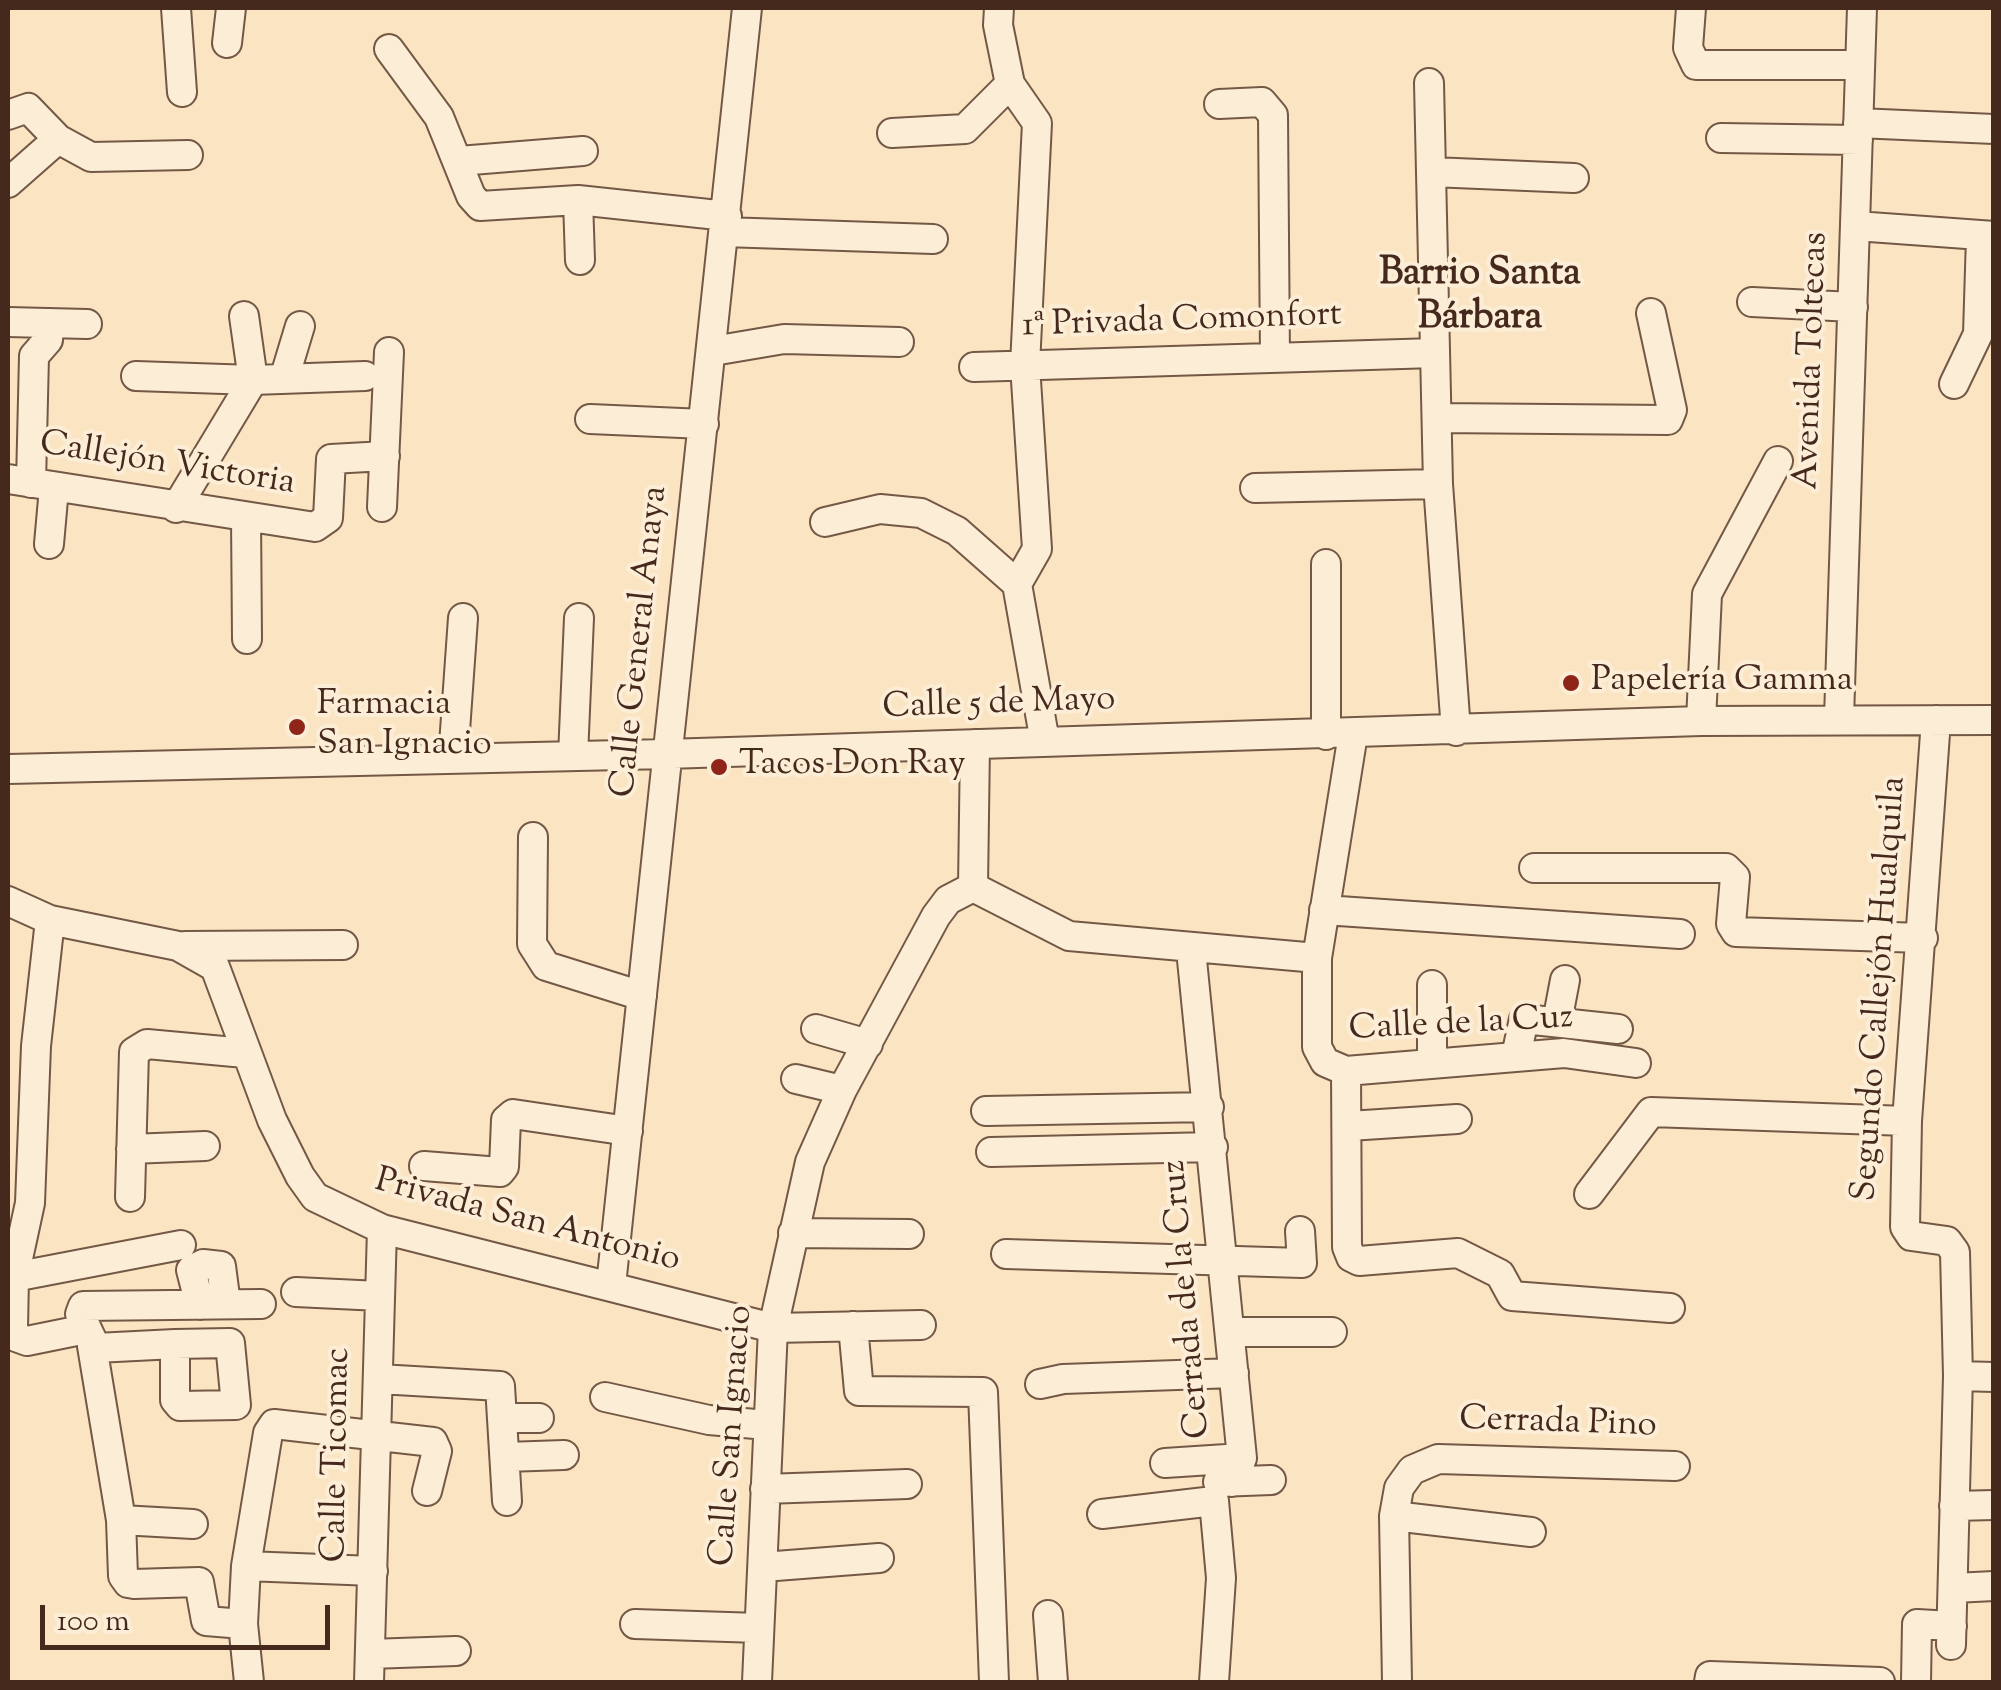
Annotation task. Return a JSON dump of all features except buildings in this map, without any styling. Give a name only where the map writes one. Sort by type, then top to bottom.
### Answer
[{"type":"street","points":[[176,8],[182,92]]},
{"type":"street","points":[[226,43],[231,8]]},
{"type":"street","name":"Calle General Anaya","points":[[611,1285],[747,8]]},
{"type":"street","points":[[999,8],[998,25],[1010,84],[1037,123],[1026,365],[1037,549],[1017,584]]},
{"type":"street","points":[[1691,8],[1688,48],[1696,65],[1859,65]]},
{"type":"street","name":"Avenida Toltecas","points":[[1839,718],[1862,8]]},
{"type":"street","points":[[388,49],[438,117],[471,196],[480,206],[578,200],[726,224],[933,240]]},
{"type":"street","points":[[1430,83],[1438,484],[1456,731]]},
{"type":"street","points":[[892,133],[964,129],[1010,84]]},
{"type":"street","points":[[1219,104],[1262,102],[1273,115],[1275,358]]},
{"type":"street","points":[[8,115],[28,108],[58,139],[91,157],[188,155]]},
{"type":"street","points":[[1721,138],[1994,129]]},
{"type":"street","points":[[8,182],[58,139]]},
{"type":"street","points":[[459,161],[582,151]]},
{"type":"street","points":[[1432,172],[1574,178]]},
{"type":"street","points":[[578,200],[580,260]]},
{"type":"street","points":[[1856,226],[1987,236],[1986,295],[1978,334],[1954,384]]},
{"type":"street","points":[[1752,302],[1853,308]]},
{"type":"street","points":[[1437,418],[1668,420],[1672,410],[1652,313]]},
{"type":"street","points":[[176,508],[253,380],[244,316]]},
{"type":"street","points":[[8,322],[87,324]]},
{"type":"street","points":[[49,322],[48,340],[34,356],[31,483],[49,544]]},
{"type":"street","points":[[284,379],[300,326]]},
{"type":"street","points":[[713,351],[784,339],[899,342]]},
{"type":"street","points":[[382,506],[389,352]]},
{"type":"street","name":"1ª Privada Comonfort","points":[[974,366],[1435,353]]},
{"type":"street","points":[[136,376],[253,380],[365,376]]},
{"type":"street","points":[[590,419],[704,424]]},
{"type":"street","name":"Callejón Victoria","points":[[31,483],[315,527],[328,518],[331,459],[385,456]]},
{"type":"street","points":[[1702,721],[1707,594],[1778,460]]},
{"type":"street","points":[[1255,488],[1438,484]]},
{"type":"street","points":[[825,522],[880,509],[921,513],[958,531],[1017,584],[1045,742]]},
{"type":"street","points":[[246,517],[247,639]]},
{"type":"street","name":"Calle de la Cuz","points":[[1326,564],[1340,735],[1317,958],[1317,1047],[1325,1062],[1346,1071],[1564,1054],[1636,1063]]},
{"type":"street","points":[[453,759],[463,618]]},
{"type":"street","points":[[573,756],[580,618]]},
{"type":"street","name":"Segundo Callejón Hualquila","points":[[1916,1682],[1917,1624],[1951,1636],[1954,1588],[1958,1376],[1954,1245],[1910,1236],[1905,1227],[1907,1120],[1936,720]]},
{"type":"street","name":"Calle 5 de Mayo","points":[[8,768],[666,754],[1702,721],[1994,720]]},
{"type":"street","points":[[975,744],[973,887],[1070,936],[1191,950],[1317,958]]},
{"type":"street","points":[[532,837],[532,944],[546,966],[642,996]]},
{"type":"street","points":[[1534,868],[1726,868],[1735,877],[1731,924],[1736,932],[1923,938]]},
{"type":"street","name":"Calle San Ignacio","points":[[757,1682],[774,1328],[810,1162],[842,1090],[936,916],[948,900],[973,887]]},
{"type":"street","name":"Privada San Antonio","points":[[8,901],[50,920],[178,946],[215,967],[272,1120],[314,1198],[382,1229],[774,1328],[920,1325]]},
{"type":"street","points":[[1324,910],[1680,934]]},
{"type":"street","points":[[50,920],[20,1134],[14,1277],[16,1337],[230,1343],[237,1402],[232,1408],[180,1406],[176,1400],[175,1344]]},
{"type":"street","points":[[178,946],[343,944]]},
{"type":"street","name":"Cerrada de la Cruz","points":[[1191,950],[1234,1373],[1214,1682]]},
{"type":"street","points":[[1557,1022],[1565,980]]},
{"type":"street","points":[[1432,984],[1432,1063]]},
{"type":"street","points":[[1516,1056],[1524,1018],[1618,1029]]},
{"type":"street","points":[[816,1029],[868,1044]]},
{"type":"street","points":[[130,1196],[134,1052],[139,1046],[246,1053]]},
{"type":"street","points":[[1346,1071],[1347,1247],[1351,1257],[1376,1260],[1458,1254],[1500,1274],[1512,1296],[1670,1308]]},
{"type":"street","points":[[796,1078],[842,1090]]},
{"type":"street","name":"Cerrada de la Cruz","points":[[986,1111],[1209,1107]]},
{"type":"street","points":[[1589,1194],[1651,1112],[1907,1120]]},
{"type":"street","points":[[424,1166],[500,1172],[506,1120],[513,1114],[628,1130]]},
{"type":"street","points":[[1349,1126],[1457,1119]]},
{"type":"street","points":[[131,1149],[206,1146]]},
{"type":"street","points":[[991,1152],[1212,1147]]},
{"type":"street","name":"Calle Ticomac","points":[[370,1682],[382,1229]]},
{"type":"street","points":[[1006,1254],[1222,1257],[1302,1263],[1300,1231]]},
{"type":"street","points":[[793,1233],[910,1234]]},
{"type":"street","points":[[14,1277],[181,1245]]},
{"type":"street","points":[[296,1292],[380,1296]]},
{"type":"street","points":[[243,1624],[206,1622],[198,1582],[128,1584],[123,1576],[121,1520],[89,1338],[80,1314],[83,1306],[262,1304]]},
{"type":"street","points":[[853,1326],[859,1390],[984,1392],[994,1682]]},
{"type":"street","points":[[1230,1332],[1332,1332]]},
{"type":"street","points":[[1040,1384],[1063,1379],[1234,1373]]},
{"type":"street","points":[[1958,1376],[1994,1377]]},
{"type":"street","points":[[379,1379],[500,1386],[507,1501]]},
{"type":"street","points":[[605,1396],[709,1420],[767,1425]]},
{"type":"street","points":[[503,1418],[539,1418]]},
{"type":"street","points":[[249,1682],[243,1624],[246,1566],[268,1433],[274,1424],[437,1446],[427,1490]]},
{"type":"street","points":[[506,1457],[564,1454]]},
{"type":"street","name":"Cerrada Pino","points":[[1394,1516],[1399,1488],[1412,1470],[1438,1459],[1675,1466]]},
{"type":"street","points":[[1164,1464],[1229,1480],[1271,1480]]},
{"type":"street","points":[[1102,1514],[1229,1480]]},
{"type":"street","points":[[765,1489],[907,1484]]},
{"type":"street","points":[[1954,1506],[1994,1505]]},
{"type":"street","points":[[1396,1682],[1394,1516],[1531,1532]]},
{"type":"street","points":[[121,1520],[193,1524]]},
{"type":"street","points":[[763,1567],[879,1558]]},
{"type":"street","points":[[246,1566],[374,1572]]},
{"type":"street","points":[[1954,1588],[1994,1586]]},
{"type":"street","points":[[1048,1615],[1053,1682]]},
{"type":"street","points":[[635,1624],[760,1628]]},
{"type":"street","points":[[370,1654],[456,1650]]},
{"type":"street","points":[[1709,1682],[1710,1676],[1880,1682]]},
{"type":"place","name":"Papelería Gamma","points":[[1571,683]]},
{"type":"place","name":"Farmacia San Ignacio","points":[[297,727]]},
{"type":"place","name":"Tacos Don Ray","points":[[719,767]]},
{"type":"district","name":"Barrio Santa Bárbara","points":[[1480,298]]}]
